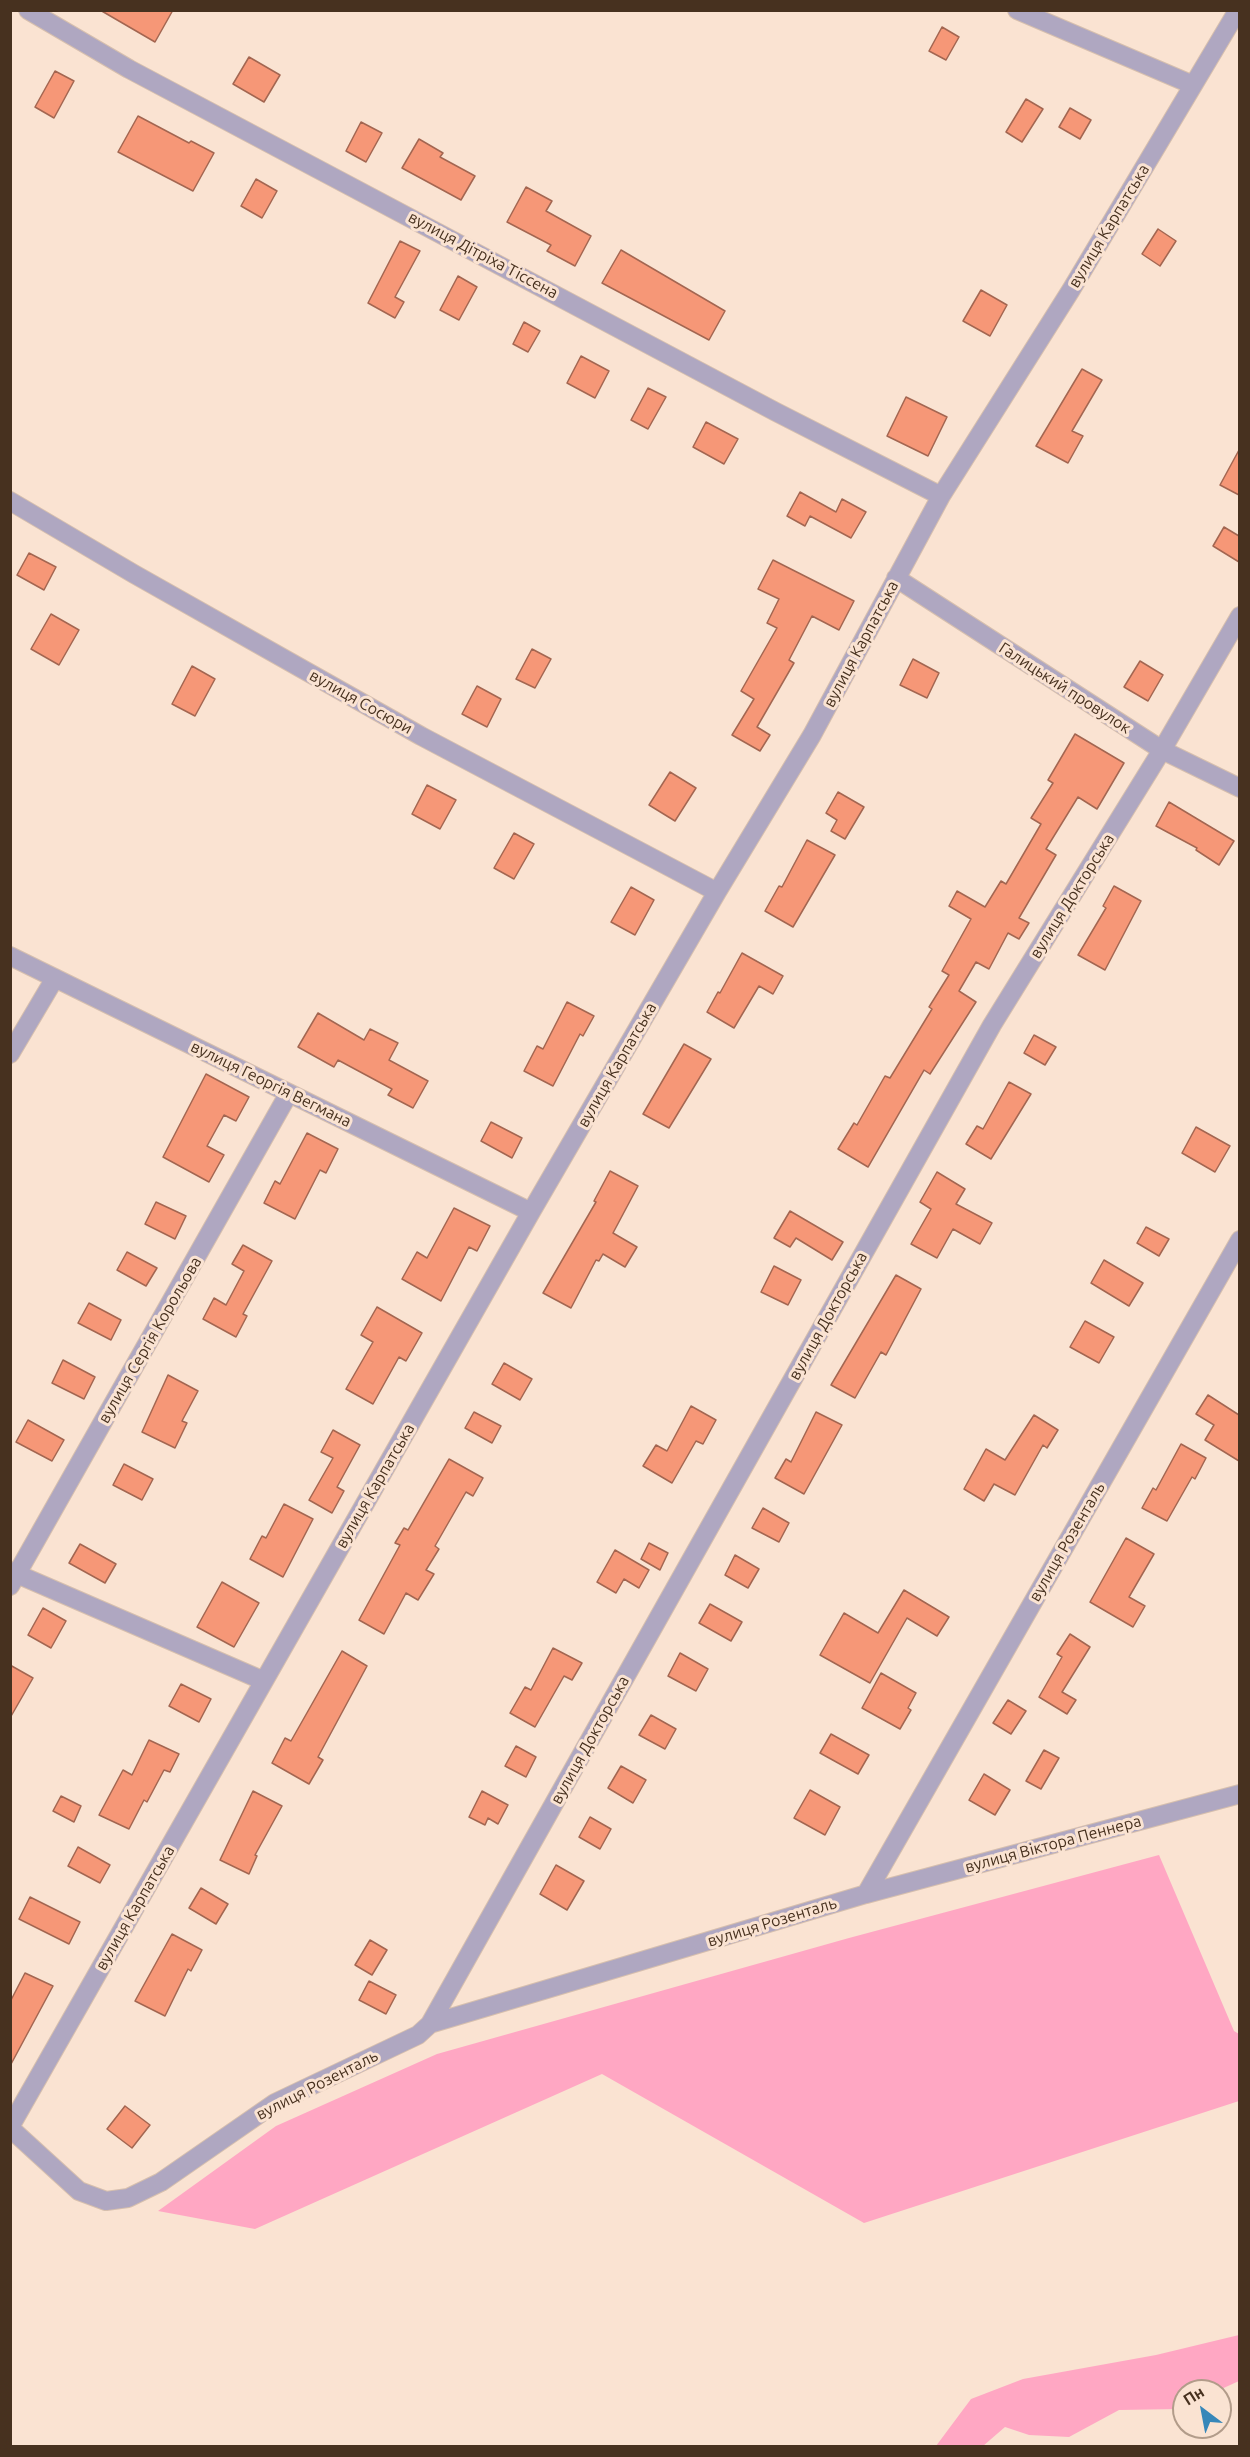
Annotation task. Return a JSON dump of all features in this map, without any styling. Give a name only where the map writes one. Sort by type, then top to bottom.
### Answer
[{"type":"street","name":"вулиця Дітріха Тіссена","points":[[28,10],[129,69],[405,213],[776,412],[941,496]]},
{"type":"street","points":[[1017,10],[1193,85]]},
{"type":"street","name":"вулиця Карпатська","points":[[10,2127],[531,1212],[717,892],[812,735],[941,496],[1071,290],[1238,10]]},
{"type":"street","name":"вулиця Сосюри","points":[[10,501],[134,574],[411,730],[717,892]]},
{"type":"street","name":"Галицький провулок","points":[[896,578],[1162,750],[1239,788]]},
{"type":"street","name":"вулиця Докторська","points":[[430,2024],[992,1025],[1162,750],[1239,616]]},
{"type":"street","name":"вулиця Георгія Вегмана","points":[[10,956],[531,1212]]},
{"type":"street","points":[[10,1054],[55,978]]},
{"type":"street","name":"вулиця Сергія Корольова","points":[[13,1577],[290,1093]]},
{"type":"street","name":"вулиця Розенталь","points":[[10,2127],[79,2191],[106,2201],[128,2198],[161,2182],[275,2103],[418,2036],[430,2024],[866,1894],[1239,1240]]},
{"type":"street","points":[[13,1577],[264,1681]]},
{"type":"street","name":"вулиця Віктора Пеннера","points":[[866,1894],[1239,1794]]},
{"type":"shaded area","points":[[1159,1855],[1234,2031],[1239,2034],[1239,2101],[864,2223],[602,2074],[255,2229],[158,2211],[276,2126],[437,2054],[849,1938]]},
{"type":"shaded area","points":[[1239,2335],[1239,2381],[1232,2384],[1232,2379],[1172,2379],[1172,2409],[1119,2410],[1069,2437],[1029,2435],[1005,2427],[983,2446],[936,2446],[971,2399],[1023,2379],[1156,2355]]},
{"type":"building","points":[[100,10],[173,10],[155,42]]},
{"type":"building","points":[[942,27],[959,37],[946,60],[929,51]]},
{"type":"building","points":[[249,57],[280,75],[264,102],[233,84]]},
{"type":"building","points":[[55,71],[74,81],[54,118],[35,107]]},
{"type":"building","points":[[1026,99],[1043,109],[1022,142],[1006,132]]},
{"type":"building","points":[[1070,108],[1091,120],[1080,139],[1059,127]]},
{"type":"building","points":[[138,116],[189,143],[191,141],[214,153],[193,191],[118,152]]},
{"type":"building","points":[[361,122],[382,133],[366,162],[346,151]]},
{"type":"building","points":[[419,139],[443,153],[440,157],[475,176],[461,200],[402,168]]},
{"type":"building","points":[[256,179],[277,191],[262,218],[241,206]]},
{"type":"building","points":[[526,187],[552,201],[546,211],[591,236],[575,266],[547,251],[551,245],[507,222]]},
{"type":"building","points":[[1158,229],[1176,241],[1160,266],[1142,254]]},
{"type":"building","points":[[400,241],[420,251],[395,297],[404,302],[395,318],[368,303]]},
{"type":"building","points":[[621,250],[725,311],[709,340],[602,283]]},
{"type":"building","points":[[458,276],[477,287],[459,320],[440,310]]},
{"type":"building","points":[[981,290],[1007,305],[990,336],[963,321]]},
{"type":"building","points":[[524,322],[540,331],[528,352],[513,344]]},
{"type":"building","points":[[581,356],[609,371],[595,398],[567,383]]},
{"type":"building","points":[[1082,369],[1102,380],[1072,431],[1083,436],[1068,463],[1036,446]]},
{"type":"building","points":[[648,388],[666,397],[648,429],[631,420]]},
{"type":"building","points":[[906,397],[947,417],[928,456],[887,436]]},
{"type":"building","points":[[706,422],[738,439],[724,464],[693,447]]},
{"type":"building","points":[[1239,450],[1239,495],[1220,485]]},
{"type":"building","points":[[800,492],[836,512],[842,499],[866,512],[851,538],[810,516],[805,526],[787,516]]},
{"type":"building","points":[[1224,527],[1239,536],[1239,562],[1213,546]]},
{"type":"building","points":[[29,553],[56,567],[44,590],[17,575]]},
{"type":"building","points":[[773,560],[854,601],[839,630],[812,616],[789,660],[794,663],[757,727],[770,735],[760,751],[732,735],[754,699],[741,691],[777,628],[767,623],[779,599],[758,589]]},
{"type":"building","points":[[51,614],[79,630],[59,665],[31,649]]},
{"type":"building","points":[[532,649],[551,659],[535,688],[516,679]]},
{"type":"building","points":[[913,659],[939,673],[927,698],[900,685]]},
{"type":"building","points":[[1140,661],[1163,675],[1148,701],[1124,687]]},
{"type":"building","points":[[192,666],[215,679],[195,716],[172,704]]},
{"type":"building","points":[[477,686],[501,699],[487,727],[462,714]]},
{"type":"building","points":[[1075,734],[1124,763],[1097,809],[1078,797],[1046,849],[1056,855],[1019,918],[1029,923],[1019,939],[1008,933],[989,969],[976,962],[959,991],[976,1002],[930,1074],[924,1070],[868,1167],[838,1149],[854,1123],[857,1125],[885,1076],[890,1078],[932,1009],[929,1007],[949,975],[942,971],[971,919],[949,906],[957,891],[985,907],[1001,881],[1006,884],[1041,824],[1031,818],[1053,783],[1048,780]]},
{"type":"building","points":[[670,772],[696,788],[675,821],[649,805]]},
{"type":"building","points":[[427,785],[456,800],[440,829],[412,814]]},
{"type":"building","points":[[838,792],[864,807],[845,839],[831,831],[837,820],[826,813]]},
{"type":"building","points":[[1169,802],[1234,841],[1219,865],[1196,850],[1197,848],[1156,826]]},
{"type":"building","points":[[514,833],[534,844],[514,879],[494,868]]},
{"type":"building","points":[[807,840],[835,855],[793,927],[765,911],[779,886],[782,887]]},
{"type":"building","points":[[1114,886],[1141,901],[1105,970],[1078,955],[1106,908],[1103,906]]},
{"type":"building","points":[[631,887],[654,900],[635,935],[611,922]]},
{"type":"building","points":[[742,953],[783,976],[773,994],[759,986],[734,1028],[707,1012]]},
{"type":"building","points":[[567,1002],[594,1016],[583,1036],[580,1034],[553,1086],[524,1071],[537,1046],[543,1049]]},
{"type":"building","points":[[318,1013],[364,1040],[370,1029],[398,1043],[389,1060],[428,1081],[413,1108],[388,1095],[392,1089],[338,1060],[334,1067],[298,1047]]},
{"type":"building","points":[[1034,1035],[1056,1047],[1045,1065],[1024,1053]]},
{"type":"building","points":[[684,1044],[711,1059],[669,1128],[643,1114]]},
{"type":"building","points":[[206,1074],[249,1097],[236,1121],[224,1115],[207,1146],[224,1155],[209,1182],[163,1157]]},
{"type":"building","points":[[1009,1082],[1031,1094],[991,1159],[966,1144],[977,1126],[983,1129]]},
{"type":"building","points":[[491,1122],[522,1138],[512,1158],[481,1141]]},
{"type":"building","points":[[1196,1127],[1230,1146],[1215,1172],[1182,1153]]},
{"type":"building","points":[[307,1133],[338,1149],[326,1173],[320,1170],[295,1219],[264,1203],[275,1181],[280,1184]]},
{"type":"building","points":[[610,1171],[638,1186],[613,1233],[637,1247],[625,1267],[603,1254],[599,1261],[596,1260],[571,1308],[543,1293],[596,1202],[594,1201]]},
{"type":"building","points":[[937,1172],[965,1189],[956,1204],[992,1223],[980,1244],[953,1229],[937,1258],[911,1244],[931,1209],[920,1202]]},
{"type":"building","points":[[156,1202],[186,1216],[175,1239],[145,1224]]},
{"type":"building","points":[[454,1208],[490,1226],[477,1251],[469,1247],[441,1301],[402,1279],[417,1252],[427,1258]]},
{"type":"building","points":[[790,1211],[843,1242],[832,1260],[796,1238],[790,1247],[774,1238]]},
{"type":"building","points":[[1146,1227],[1169,1239],[1159,1256],[1137,1243]]},
{"type":"building","points":[[243,1245],[272,1261],[243,1314],[247,1316],[236,1337],[203,1319],[214,1298],[226,1305],[244,1271],[232,1264]]},
{"type":"building","points":[[127,1252],[157,1268],[146,1286],[117,1270]]},
{"type":"building","points":[[1104,1260],[1143,1283],[1129,1306],[1091,1283]]},
{"type":"building","points":[[774,1266],[801,1280],[788,1305],[761,1292]]},
{"type":"building","points":[[896,1275],[921,1289],[886,1355],[881,1352],[855,1398],[831,1385]]},
{"type":"building","points":[[89,1303],[121,1320],[111,1340],[78,1323]]},
{"type":"building","points":[[377,1307],[422,1333],[406,1361],[399,1357],[373,1404],[346,1389],[373,1342],[361,1335]]},
{"type":"building","points":[[1085,1321],[1114,1337],[1099,1363],[1070,1347]]},
{"type":"building","points":[[63,1360],[95,1377],[84,1399],[52,1383]]},
{"type":"building","points":[[504,1363],[532,1379],[520,1400],[492,1384]]},
{"type":"building","points":[[168,1375],[198,1391],[182,1421],[187,1423],[175,1448],[142,1432]]},
{"type":"building","points":[[1208,1395],[1239,1415],[1239,1461],[1205,1440],[1214,1425],[1196,1414]]},
{"type":"building","points":[[691,1406],[716,1420],[703,1444],[696,1441],[672,1483],[643,1466],[656,1445],[667,1451]]},
{"type":"building","points":[[474,1412],[501,1426],[492,1443],[465,1428]]},
{"type":"building","points":[[816,1412],[842,1425],[804,1494],[775,1478],[786,1459],[791,1462]]},
{"type":"building","points":[[1034,1415],[1058,1430],[1047,1448],[1043,1445],[1015,1495],[994,1484],[984,1501],[964,1489],[986,1449],[1005,1460]]},
{"type":"building","points":[[28,1420],[64,1440],[52,1461],[16,1442]]},
{"type":"building","points":[[333,1430],[360,1445],[337,1487],[344,1491],[332,1513],[309,1500],[333,1458],[321,1452]]},
{"type":"building","points":[[1181,1444],[1206,1458],[1195,1479],[1192,1477],[1167,1521],[1142,1508],[1153,1488],[1156,1490]]},
{"type":"building","points":[[449,1459],[483,1478],[473,1496],[466,1492],[435,1546],[439,1549],[426,1570],[434,1574],[418,1600],[406,1593],[384,1634],[359,1620],[400,1545],[395,1543],[404,1528],[408,1530]]},
{"type":"building","points":[[124,1464],[153,1479],[142,1500],[113,1485]]},
{"type":"building","points":[[284,1504],[313,1519],[283,1577],[250,1559],[262,1536],[266,1538]]},
{"type":"building","points":[[763,1508],[789,1523],[779,1542],[752,1528]]},
{"type":"building","points":[[1126,1538],[1154,1554],[1129,1597],[1145,1606],[1133,1627],[1090,1602]]},
{"type":"building","points":[[649,1543],[668,1553],[660,1570],[641,1559]]},
{"type":"building","points":[[80,1544],[116,1564],[105,1583],[69,1563]]},
{"type":"building","points":[[615,1550],[649,1570],[639,1588],[624,1579],[616,1593],[597,1582]]},
{"type":"building","points":[[735,1555],[759,1569],[748,1588],[725,1575]]},
{"type":"building","points":[[222,1582],[259,1603],[234,1647],[197,1627]]},
{"type":"building","points":[[904,1590],[949,1617],[937,1636],[907,1618],[870,1683],[820,1655],[844,1613],[878,1633]]},
{"type":"building","points":[[710,1604],[742,1622],[731,1641],[699,1623]]},
{"type":"building","points":[[43,1608],[66,1621],[51,1648],[28,1635]]},
{"type":"building","points":[[1070,1634],[1090,1647],[1062,1692],[1076,1700],[1067,1714],[1039,1697],[1062,1657],[1057,1654]]},
{"type":"building","points":[[553,1648],[582,1663],[572,1680],[564,1676],[535,1727],[510,1713],[525,1687],[531,1690]]},
{"type":"building","points":[[342,1651],[367,1666],[318,1757],[323,1760],[309,1784],[272,1763],[285,1738],[291,1741]]},
{"type":"building","points":[[680,1653],[708,1669],[696,1691],[668,1676]]},
{"type":"building","points":[[10,1665],[33,1678],[10,1718]]},
{"type":"building","points":[[881,1673],[916,1693],[908,1708],[911,1710],[900,1729],[862,1708]]},
{"type":"building","points":[[181,1684],[211,1699],[199,1722],[169,1706]]},
{"type":"building","points":[[1008,1700],[1026,1711],[1011,1734],[993,1723]]},
{"type":"building","points":[[651,1715],[676,1729],[665,1749],[639,1735]]},
{"type":"building","points":[[831,1734],[869,1755],[858,1774],[820,1753]]},
{"type":"building","points":[[149,1740],[179,1754],[170,1772],[164,1770],[147,1802],[144,1800],[129,1829],[99,1815],[123,1770],[132,1775]]},
{"type":"building","points":[[516,1746],[536,1757],[526,1777],[505,1766]]},
{"type":"building","points":[[1044,1750],[1059,1758],[1041,1789],[1026,1781]]},
{"type":"building","points":[[621,1766],[646,1780],[633,1803],[608,1788]]},
{"type":"building","points":[[984,1774],[1010,1790],[995,1815],[969,1800]]},
{"type":"building","points":[[810,1790],[840,1807],[825,1835],[794,1818]]},
{"type":"building","points":[[253,1791],[282,1806],[255,1855],[257,1856],[249,1874],[220,1860]]},
{"type":"building","points":[[482,1791],[508,1805],[498,1824],[488,1818],[485,1825],[469,1817]]},
{"type":"building","points":[[61,1796],[81,1806],[74,1822],[53,1811]]},
{"type":"building","points":[[590,1817],[611,1829],[600,1849],[579,1837]]},
{"type":"building","points":[[78,1847],[110,1865],[100,1883],[68,1866]]},
{"type":"building","points":[[556,1865],[584,1881],[567,1910],[540,1894]]},
{"type":"building","points":[[201,1888],[228,1904],[216,1924],[189,1908]]},
{"type":"building","points":[[30,1897],[80,1922],[69,1944],[19,1919]]},
{"type":"building","points":[[172,1934],[202,1950],[191,1971],[188,1969],[165,2016],[135,2001]]},
{"type":"building","points":[[370,1940],[387,1950],[372,1975],[355,1965]]},
{"type":"building","points":[[25,1973],[53,1986],[10,2066],[10,2002]]},
{"type":"building","points":[[369,1981],[396,1995],[386,2014],[359,2000]]},
{"type":"building","points":[[125,2106],[150,2125],[132,2148],[107,2129]]}]
